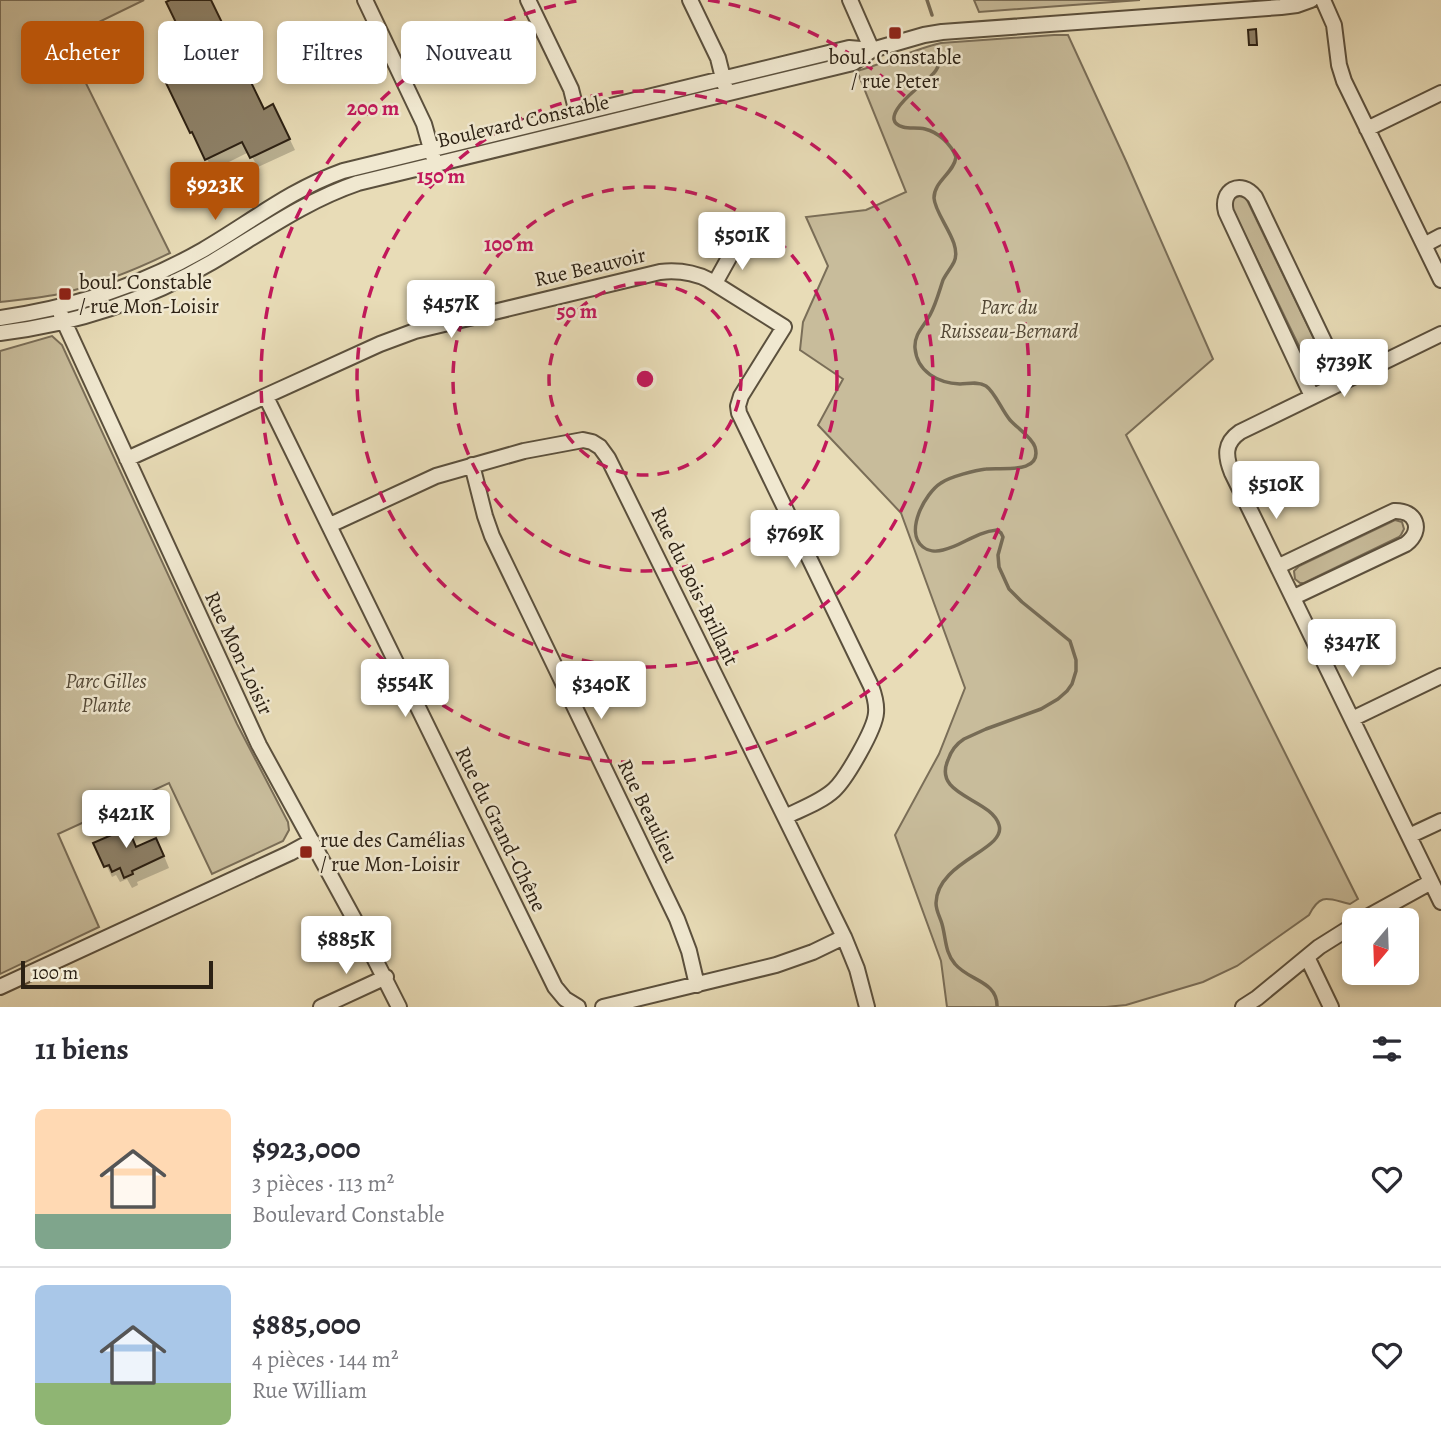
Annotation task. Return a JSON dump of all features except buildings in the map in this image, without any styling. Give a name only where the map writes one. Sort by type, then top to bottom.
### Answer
[{"type":"street","points":[[365,0],[424,124],[435,164]]},
{"type":"street","points":[[528,0],[571,89],[577,113]]},
{"type":"street","points":[[690,0],[718,58],[727,93]]},
{"type":"street","points":[[850,0],[872,50]]},
{"type":"street","name":"Boulevard Constable","points":[[0,333],[64,322],[151,293],[183,278],[320,197],[358,183],[853,63],[872,50],[911,39],[942,32],[1281,7],[1311,0]]},
{"type":"street","points":[[1323,0],[1334,24],[1342,75],[1440,276]]},
{"type":"street","name":"Boulevard Constable","points":[[0,318],[58,308],[124,287],[187,258],[276,203],[343,171],[849,48],[872,50]]},
{"type":"street","points":[[1367,129],[1441,93]]},
{"type":"street","points":[[1312,396],[1226,212],[1224,201],[1232,190],[1245,189],[1255,197],[1343,381]]},
{"type":"street","points":[[715,284],[740,238],[746,235]]},
{"type":"street","points":[[1424,245],[1441,236]]},
{"type":"street","name":"Rue Beauvoir","points":[[127,459],[380,344],[427,328],[660,272],[689,273],[715,284],[784,327],[740,400],[739,413],[876,699],[875,722],[837,787],[785,817]]},
{"type":"street","name":"Rue Mon-Loisir","points":[[58,308],[259,745],[386,977],[399,1007]]},
{"type":"street","points":[[1441,334],[1236,434],[1227,448],[1226,456],[1441,902]]},
{"type":"street","name":"Rue du Grand-Chêne","points":[[266,397],[555,987],[565,999],[578,1007]]},
{"type":"street","name":"Rue du Bois-Brillant","points":[[330,525],[426,480],[471,465],[578,440],[592,442],[603,450],[844,937],[857,969],[867,1007]]},
{"type":"street","name":"Rue Beaulieu","points":[[471,465],[492,536],[677,919],[689,951],[697,985]]},
{"type":"street","points":[[1279,566],[1390,513],[1402,511],[1413,519],[1416,529],[1409,542],[1294,597]]},
{"type":"street","points":[[1352,719],[1441,676]]},
{"type":"street","points":[[1409,836],[1441,821]]},
{"type":"street","points":[[0,987],[312,841]]},
{"type":"street","points":[[1383,908],[1431,881]]},
{"type":"street","points":[[1243,1007],[1319,947],[1342,933]]},
{"type":"street","points":[[603,1007],[793,960],[844,937]]},
{"type":"street","points":[[1307,957],[1331,1007]]},
{"type":"street","points":[[321,1007],[386,977]]},
{"type":"green space","points":[[0,0],[144,0],[101,21],[21,21],[21,84],[86,84],[170,253],[74,290],[44,297],[0,302]]},
{"type":"green space","points":[[974,0],[1140,0],[979,12]]},
{"type":"green space","name":"Parc du Ruisseau-Bernard","points":[[1068,35],[1213,359],[1126,435],[1358,899],[1350,904],[1331,899],[1321,900],[1309,915],[1237,966],[1203,982],[1126,1005],[947,1007],[941,961],[895,835],[939,754],[965,688],[901,513],[818,425],[843,379],[800,350],[803,322],[828,266],[806,217],[866,210],[906,192],[857,71],[941,43]]},
{"type":"green space","points":[[1240,196],[1247,200],[1329,370],[1328,377],[1323,381],[1314,377],[1233,210],[1232,201]]},
{"type":"green space","name":"Parc Gilles Plante","points":[[52,336],[62,345],[237,724],[288,822],[289,830],[283,841],[212,874],[169,783],[58,834],[99,927],[0,974],[0,351]]},
{"type":"green space","points":[[1395,520],[1402,522],[1404,529],[1399,537],[1304,583],[1295,579],[1294,571],[1299,566]]},
{"type":"waterway","points":[[927,0],[932,15]]},
{"type":"waterway","points":[[940,52],[936,70],[902,103],[894,120],[903,127],[922,128],[935,133],[947,143],[956,157],[952,168],[937,187],[934,198],[952,238],[956,255],[943,280],[932,311],[916,338],[915,348],[920,364],[930,375],[952,383],[976,383],[986,386],[1010,420],[1031,440],[1036,456],[1027,466],[986,469],[956,476],[941,483],[923,504],[916,523],[916,532],[923,547],[935,551],[950,548],[989,531],[997,530],[1001,533],[1003,537],[998,555],[999,567],[1009,589],[1070,641],[1076,660],[1072,684],[1058,699],[1041,709],[964,739],[954,748],[945,772],[948,782],[955,789],[994,816],[999,825],[999,834],[993,842],[947,877],[939,889],[936,903],[952,960],[961,970],[988,986],[996,998],[997,1007]]},
{"type":"place","name":"boul. Constable / rue Peter","points":[[895,33]]},
{"type":"place","name":"boul. Constable / rue Mon-Loisir","points":[[65,294]]},
{"type":"place","name":"rue des Camélias / rue Mon-Loisir","points":[[306,852]]}]
